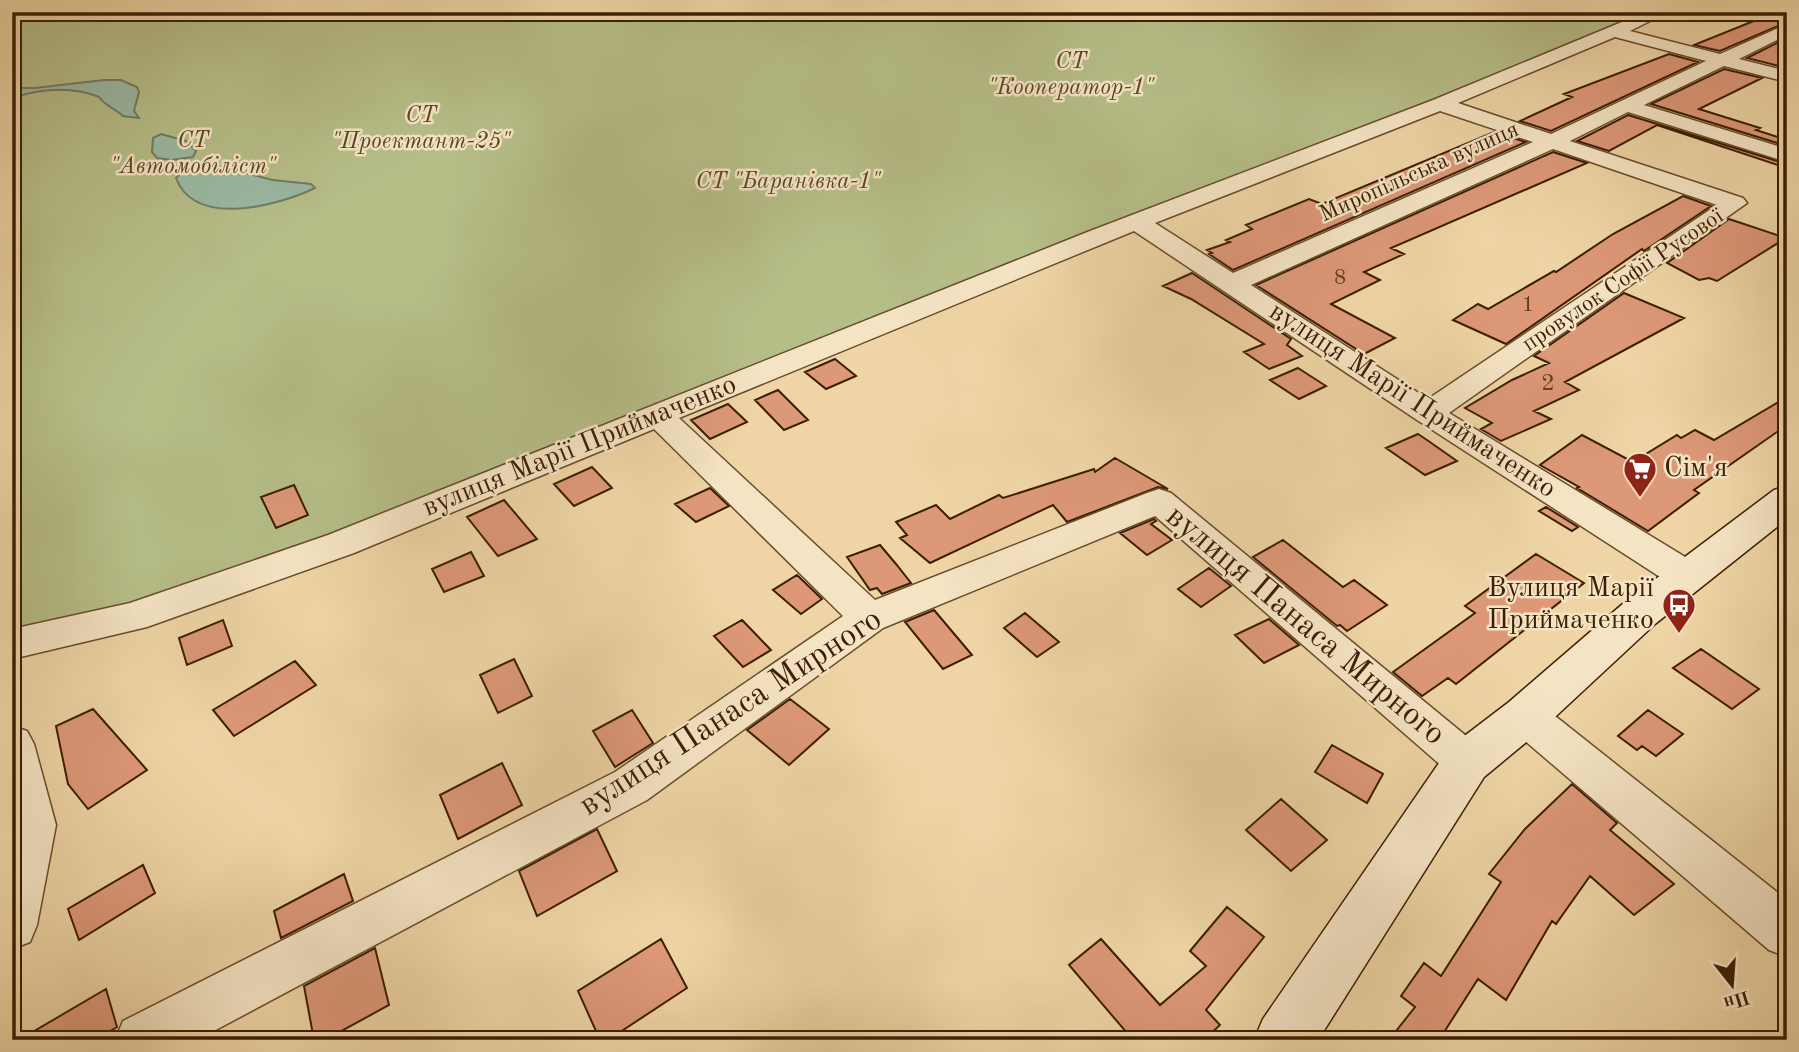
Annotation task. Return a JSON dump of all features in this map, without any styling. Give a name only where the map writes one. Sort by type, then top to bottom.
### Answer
[{"type":"main road","points":[[1284,1040],[1467,762],[1525,716],[1640,613],[1787,499]]},
{"type":"street","name":"вулиця Марії Приймаченко","points":[[12,643],[133,617],[341,544],[1099,236],[1139,223],[1440,104],[1660,12]]},
{"type":"street","name":"Миропільська вулиця","points":[[1231,284],[1550,142],[1787,29]]},
{"type":"street","points":[[1612,30],[1787,76]]},
{"type":"street","name":"провулок Софії Русової","points":[[1428,413],[1735,203],[1440,104]]},
{"type":"street","points":[[1628,106],[1787,156]]},
{"type":"street","name":"вулиця Марії Приймаченко","points":[[1139,223],[1428,413],[1687,576]]},
{"type":"street","points":[[658,415],[869,618]]},
{"type":"street","name":"вулиця Панаса Мирного","points":[[142,1040],[631,786],[869,618],[1158,501],[1467,762]]},
{"type":"street","points":[[1525,716],[1787,932]]},
{"type":"street","points":[[12,744],[33,825],[12,925]]},
{"type":"green space","points":[[12,12],[1660,12],[341,544],[12,644]]},
{"type":"shaded area","points":[[121,80],[137,87],[139,92],[134,111],[139,118],[123,116],[99,97],[78,91],[33,92],[12,98],[12,88]]},
{"type":"shaded area","points":[[161,134],[186,141],[196,151],[193,157],[171,160],[157,158],[152,152],[153,138]]},
{"type":"shaded area","points":[[212,165],[273,180],[311,184],[315,188],[261,206],[219,208],[201,203],[186,194],[176,178],[180,174]]},
{"type":"building","points":[[1776,12],[1787,12],[1787,22],[1720,51],[1694,45]]},
{"type":"building","points":[[1787,38],[1787,65],[1783,67],[1747,58]]},
{"type":"building","points":[[1669,54],[1698,62],[1551,131],[1520,121],[1572,97],[1564,94]]},
{"type":"building","points":[[1724,69],[1762,78],[1699,109],[1760,128],[1756,130],[1787,140],[1787,146],[1651,104]]},
{"type":"building","points":[[1628,115],[1787,164],[1787,168],[1657,125],[1609,151],[1577,141]]},
{"type":"building","points":[[1494,132],[1526,142],[1233,270],[1207,250],[1230,242],[1226,240],[1252,229],[1246,225],[1309,199],[1322,204]]},
{"type":"building","points":[[1553,152],[1587,163],[1391,248],[1404,254],[1364,272],[1380,280],[1331,304],[1395,338],[1364,354],[1256,285]]},
{"type":"building","points":[[1683,196],[1711,206],[1644,251],[1642,249],[1506,344],[1453,320],[1478,304],[1488,309],[1556,272],[1613,234]]},
{"type":"building","points":[[1729,219],[1786,238],[1717,281],[1709,278],[1699,280],[1667,263]]},
{"type":"building","points":[[1192,273],[1291,339],[1287,345],[1302,356],[1269,369],[1244,352],[1264,344],[1191,299],[1163,286]]},
{"type":"building","points":[[1624,293],[1684,318],[1565,382],[1579,390],[1534,411],[1551,419],[1501,441],[1481,429],[1492,423],[1465,408],[1512,380],[1549,363],[1534,356]]},
{"type":"building","points":[[835,359],[856,376],[826,389],[805,372]]},
{"type":"building","points":[[1298,368],[1326,386],[1299,399],[1270,380]]},
{"type":"building","points":[[778,390],[808,420],[784,430],[755,400]]},
{"type":"building","points":[[1787,397],[1787,425],[1694,490],[1699,493],[1648,531],[1540,465],[1582,435],[1629,460],[1636,460],[1677,435],[1681,438],[1695,430],[1714,440]]},
{"type":"building","points":[[728,404],[747,422],[710,439],[691,420]]},
{"type":"building","points":[[1418,434],[1457,461],[1425,475],[1386,448]]},
{"type":"building","points":[[1115,458],[1168,489],[1158,487],[1067,522],[1053,505],[930,563],[900,538],[907,535],[896,522],[936,505],[950,519],[999,495],[1003,498],[1094,469],[1095,472]]},
{"type":"building","points":[[592,467],[612,488],[574,506],[554,484]]},
{"type":"building","points":[[294,485],[308,515],[276,528],[261,497]]},
{"type":"building","points":[[710,488],[729,506],[696,522],[675,504]]},
{"type":"building","points":[[504,500],[537,539],[498,556],[467,517]]},
{"type":"building","points":[[1546,507],[1578,527],[1572,531],[1539,511]]},
{"type":"building","points":[[1154,519],[1156,521],[1151,524],[1172,540],[1147,555],[1120,533]]},
{"type":"building","points":[[1283,540],[1343,587],[1354,580],[1387,605],[1347,631],[1340,625],[1337,626],[1253,557]]},
{"type":"building","points":[[880,545],[911,583],[882,594],[877,588],[870,590],[847,557]]},
{"type":"building","points":[[471,552],[484,576],[444,592],[432,569]]},
{"type":"building","points":[[1536,554],[1584,583],[1456,684],[1448,678],[1422,696],[1393,672],[1475,613],[1465,606]]},
{"type":"building","points":[[1209,568],[1231,586],[1201,607],[1178,589]]},
{"type":"building","points":[[797,575],[822,599],[801,614],[773,590]]},
{"type":"building","points":[[934,610],[972,655],[943,669],[905,622]]},
{"type":"building","points":[[1025,613],[1059,642],[1037,657],[1004,628]]},
{"type":"building","points":[[1269,619],[1299,645],[1264,663],[1235,635]]},
{"type":"building","points":[[223,620],[232,646],[187,665],[179,638]]},
{"type":"building","points":[[742,620],[771,650],[743,667],[714,636]]},
{"type":"building","points":[[1701,649],[1759,689],[1732,709],[1673,668]]},
{"type":"building","points":[[514,659],[532,696],[498,713],[480,675]]},
{"type":"building","points":[[295,661],[316,685],[234,736],[213,710]]},
{"type":"building","points":[[790,699],[829,729],[789,765],[747,730]]},
{"type":"building","points":[[93,709],[147,770],[88,809],[68,784],[56,726]]},
{"type":"building","points":[[632,710],[653,743],[615,767],[593,731]]},
{"type":"building","points":[[1648,710],[1683,734],[1656,756],[1642,746],[1637,750],[1618,736]]},
{"type":"building","points":[[1332,745],[1383,774],[1367,803],[1315,772]]},
{"type":"building","points":[[502,763],[522,805],[458,839],[440,795]]},
{"type":"building","points":[[1572,784],[1617,823],[1610,830],[1674,884],[1634,915],[1590,876],[1556,924],[1552,921],[1506,1000],[1478,979],[1439,1040],[1389,1040],[1415,1007],[1401,996],[1424,963],[1441,976],[1501,882],[1489,874],[1525,829]]},
{"type":"building","points":[[1281,799],[1327,840],[1291,871],[1246,830]]},
{"type":"building","points":[[597,829],[617,871],[537,916],[519,871]]},
{"type":"building","points":[[143,865],[155,893],[79,940],[68,909]]},
{"type":"building","points":[[344,874],[353,901],[281,938],[274,911]]},
{"type":"building","points":[[1227,907],[1264,937],[1206,1010],[1220,1025],[1204,1040],[1133,1040],[1069,965],[1101,939],[1160,1005],[1206,966],[1190,951]]},
{"type":"building","points":[[661,939],[687,988],[608,1040],[600,1040],[578,991]]},
{"type":"building","points":[[375,948],[389,1005],[325,1040],[314,1040],[304,986]]},
{"type":"building","points":[[106,989],[117,1027],[95,1040],[19,1040]]},
{"type":"place","name":"Сім'я","points":[[1640,499]]},
{"type":"place","name":"Вулиця Марії Приймаченко","points":[[1679,635]]},
{"type":"park label","name":"СТ \"Кооператор-1\"","points":[[1071,74]]},
{"type":"park label","name":"СТ \"Проектант-25\"","points":[[421,128]]},
{"type":"park label","name":"СТ \"Автомобіліст\"","points":[[193,153]]},
{"type":"park label","name":"СТ \"Баранівка-1\"","points":[[788,181]]}]
